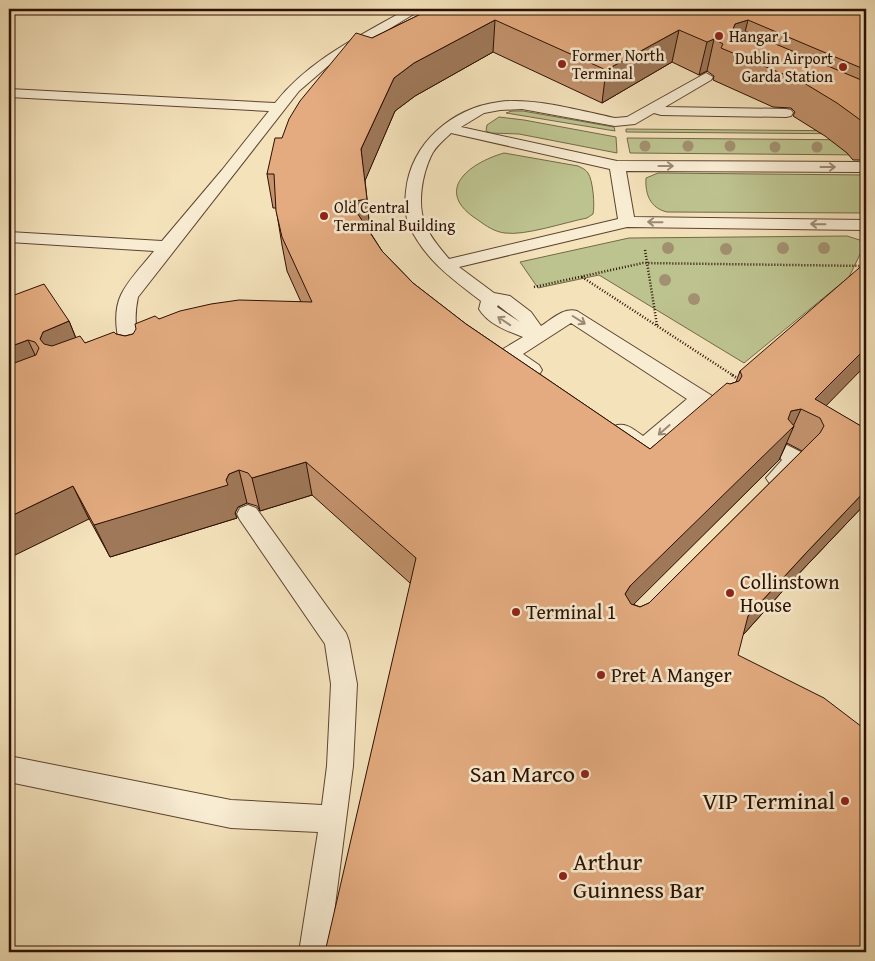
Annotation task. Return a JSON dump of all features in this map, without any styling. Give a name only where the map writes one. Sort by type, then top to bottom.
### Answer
[{"type":"lane","points":[[112,353],[133,354],[126,316],[129,296],[294,88],[323,63],[416,9]]},
{"type":"lane","points":[[538,336],[525,316],[504,300],[490,299],[445,265],[428,244],[416,223],[413,200],[415,178],[424,154],[448,128],[480,110],[500,106],[522,105],[615,122],[630,121],[706,78]]},
{"type":"lane","points":[[9,93],[278,107]]},
{"type":"lane","points":[[720,112],[718,106],[735,96]]},
{"type":"lane","points":[[654,108],[661,111],[786,113]]},
{"type":"lane","points":[[448,128],[617,166],[859,167]]},
{"type":"lane","points":[[617,166],[634,222]]},
{"type":"lane","points":[[445,265],[634,222],[866,225]]},
{"type":"lane","points":[[9,237],[166,247]]},
{"type":"lane","points":[[549,381],[510,354],[571,315],[718,409]]},
{"type":"lane","points":[[605,419],[644,446],[701,398]]},
{"type":"lane","points":[[762,494],[796,459],[785,452]]},
{"type":"lane","points":[[248,514],[337,640],[344,684],[340,766],[314,952]]},
{"type":"lane","points":[[9,769],[231,814],[334,819]]},
{"type":"path","points":[[634,222],[647,263],[657,325]]},
{"type":"path","points":[[490,299],[581,276],[647,263],[866,266]]},
{"type":"path","points":[[581,276],[748,385]]},
{"type":"green space","points":[[523,111],[614,127],[615,131],[506,113]]},
{"type":"green space","points":[[499,117],[616,137],[617,153],[519,134],[491,133],[486,131],[487,125]]},
{"type":"green space","points":[[626,129],[866,131],[866,134],[626,132]]},
{"type":"green space","points":[[627,138],[866,140],[866,155],[630,153]]},
{"type":"green space","points":[[504,153],[578,166],[585,170],[590,176],[592,187],[593,214],[587,218],[546,228],[513,233],[494,230],[484,224],[464,209],[458,199],[457,189],[461,179],[468,171]]},
{"type":"green space","points":[[658,173],[866,175],[866,213],[667,212],[653,204],[646,190],[646,178]]},
{"type":"green space","points":[[847,236],[866,242],[849,277],[744,363],[599,275],[538,288],[520,262],[629,238]]},
{"type":"building","name":"Terminal 1","points":[[431,9],[866,9],[866,70],[748,20],[735,24],[733,29],[735,32],[747,32],[866,82],[866,126],[837,103],[804,83],[805,79],[802,75],[783,74],[721,48],[723,44],[714,39],[707,42],[679,30],[606,70],[495,20],[414,63],[394,78],[361,149],[367,199],[350,202],[382,251],[413,283],[466,324],[650,449],[727,383],[739,381],[742,376],[740,371],[866,262],[866,348],[815,399],[866,429],[866,490],[748,616],[738,655],[824,698],[866,730],[866,952],[325,952],[416,558],[306,462],[252,478],[248,473],[239,470],[229,474],[226,480],[228,485],[94,525],[73,486],[9,517],[9,375],[13,373],[9,365],[36,355],[39,348],[35,342],[28,340],[9,347],[9,297],[44,284],[69,321],[43,332],[40,339],[44,344],[52,346],[80,336],[85,343],[114,332],[125,336],[133,334],[136,329],[135,324],[155,316],[159,319],[180,311],[211,304],[239,300],[312,302],[282,237],[276,211],[274,174],[267,174],[275,138],[282,138],[289,119],[300,101],[356,33],[372,38]],"holes":[[[801,409],[820,418],[824,426],[820,433],[649,603],[640,607],[631,604],[625,594],[630,586],[794,426],[788,419],[791,411]]]},
{"type":"place","name":"Hangar 1","points":[[719,36]]},
{"type":"place","name":"Former North Terminal","points":[[562,64]]},
{"type":"place","name":"Dublin Airport Garda Station","points":[[843,67]]},
{"type":"place","name":"Old Central Terminal Building","points":[[324,216]]},
{"type":"place","name":"Collinstown House","points":[[730,593]]},
{"type":"place","name":"Terminal 1","points":[[516,612]]},
{"type":"place","name":"Pret A Manger","points":[[601,675]]},
{"type":"place","name":"San Marco","points":[[585,774]]},
{"type":"place","name":"VIP Terminal","points":[[845,801]]},
{"type":"place","name":"Arthur Guinness Bar","points":[[563,876]]}]
